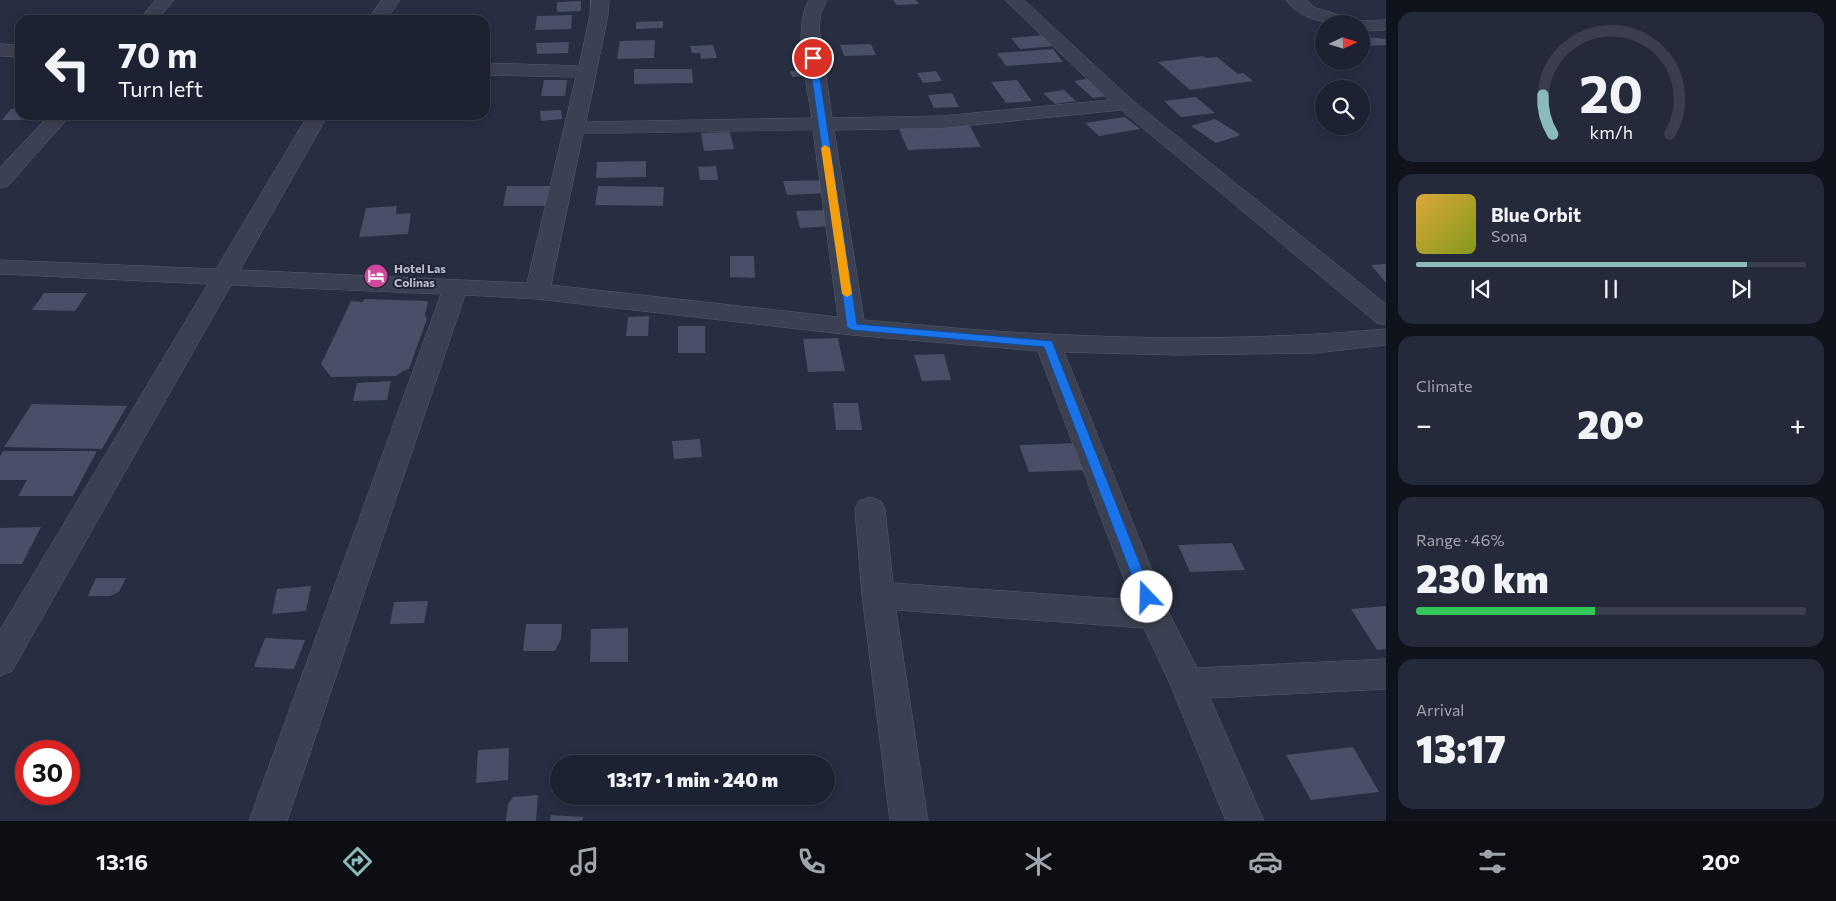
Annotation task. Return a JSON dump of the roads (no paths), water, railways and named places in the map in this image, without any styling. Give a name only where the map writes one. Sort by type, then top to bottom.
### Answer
[{"type":"street","points":[[152,15],[165,0]]},
{"type":"street","points":[[380,15],[391,0]]},
{"type":"street","points":[[537,291],[588,72],[600,0]]},
{"type":"street","points":[[818,0],[811,16],[810,31],[852,327]]},
{"type":"street","points":[[1014,0],[1125,104],[1386,317]]},
{"type":"street","points":[[1295,0],[1310,12],[1321,15]]},
{"type":"street","points":[[1370,26],[1386,25]]},
{"type":"street","points":[[0,50],[15,51]]},
{"type":"street","points":[[490,69],[588,72]]},
{"type":"street","points":[[574,128],[942,122],[1125,104]]},
{"type":"street","points":[[0,181],[56,120]]},
{"type":"street","points":[[0,662],[72,533],[226,276],[315,120]]},
{"type":"street","points":[[0,267],[537,291],[852,327],[1048,344],[1176,346],[1315,344],[1386,337]]},
{"type":"street","points":[[268,821],[456,286]]},
{"type":"street","points":[[1048,344],[1154,615],[1187,684],[1246,821]]},
{"type":"street","points":[[870,509],[878,595],[910,821]]},
{"type":"street","points":[[878,595],[1154,615]]},
{"type":"street","points":[[1187,684],[1386,674]]},
{"type":"place","name":"Hotel Las Colinas","points":[[376,276]]}]
